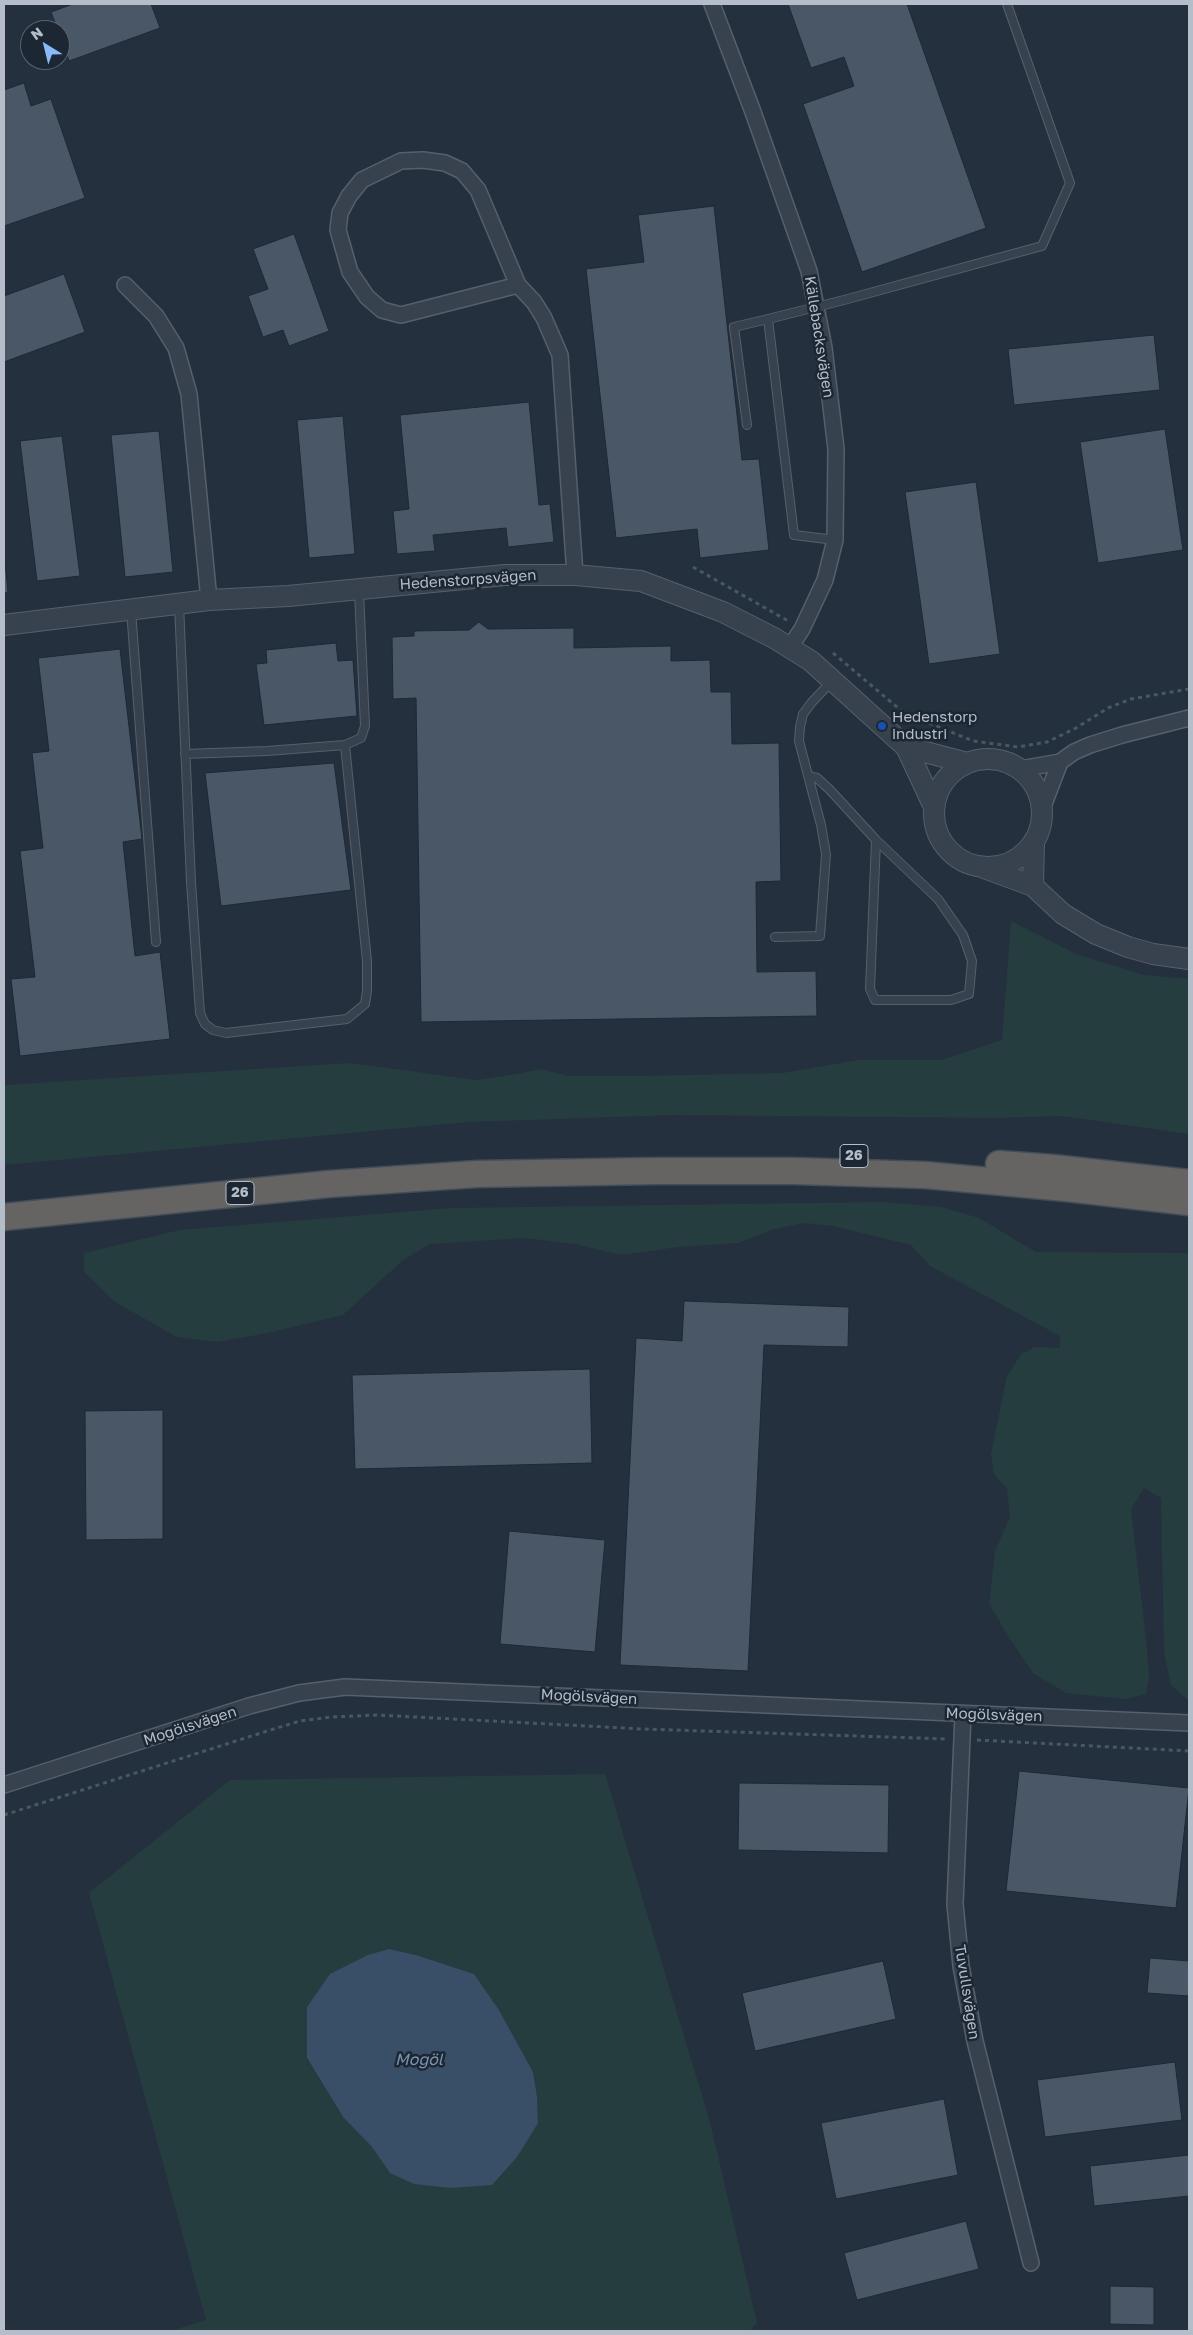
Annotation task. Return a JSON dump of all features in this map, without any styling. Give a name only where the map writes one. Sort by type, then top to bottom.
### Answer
[{"type":"highway","name":"26","points":[[4,1201],[180,1180],[329,1166],[474,1157],[646,1154],[791,1154],[922,1159],[1053,1168],[1189,1183]]},
{"type":"highway","name":"26","points":[[4,1217],[329,1184],[398,1179],[477,1174],[655,1171],[794,1171],[925,1176],[1066,1188],[1189,1202]]},
{"type":"street","name":"Källebacksvägen","points":[[712,4],[754,112],[809,271],[817,306],[836,448],[835,540],[825,580],[802,629],[790,647]]},
{"type":"street","points":[[518,285],[420,312],[401,315],[382,310],[367,298],[350,272],[338,230],[340,213],[349,196],[362,180],[400,161],[424,160],[445,163],[462,171],[478,190],[518,285],[534,302],[544,318],[560,355],[576,574]]},
{"type":"street","points":[[125,285],[156,316],[176,348],[190,394],[209,600]]},
{"type":"street","name":"Hedenstorpsvägen","points":[[4,626],[209,600],[359,589],[505,575],[576,574],[640,581],[723,612],[790,647],[833,680],[906,747],[934,806]]},
{"type":"street","points":[[1020,769],[1060,762],[1090,745],[1189,718]]},
{"type":"street","points":[[906,747],[966,763],[994,759],[1020,769],[1035,786],[1042,809]]},
{"type":"street","points":[[981,867],[997,866],[1012,862],[1024,853],[1034,841],[1040,829],[1042,809],[1060,762]]},
{"type":"street","points":[[966,763],[950,773],[944,780],[934,806],[935,825],[942,843],[955,857],[1034,886],[1063,914],[1096,934],[1128,947],[1153,954],[1189,959]]},
{"type":"street","points":[[1034,841],[1034,886]]},
{"type":"street","name":"Mogölsvägen","points":[[4,1785],[249,1706],[299,1693],[345,1687],[1189,1723]]},
{"type":"street","name":"Tuvullsvägen","points":[[963,1714],[955,1904],[962,1966],[975,2041],[1030,2263]]},
{"type":"lane","points":[[747,425],[734,327],[1042,246],[1070,183],[1007,4]]},
{"type":"lane","points":[[768,319],[794,535],[835,540]]},
{"type":"lane","points":[[185,754],[266,751],[345,745],[361,738],[366,726],[359,589]]},
{"type":"lane","points":[[179,604],[185,754],[200,1013],[205,1024],[213,1030],[226,1033],[346,1019],[365,1004],[367,991],[366,961],[345,745]]},
{"type":"lane","points":[[132,610],[156,942]]},
{"type":"lane","points":[[775,937],[820,936],[826,854],[821,825],[799,741],[803,714],[833,680]]},
{"type":"lane","points":[[808,776],[817,778],[830,790],[876,840],[938,899],[964,935],[972,961],[968,994],[951,1000],[874,1000],[870,989],[876,840]]},
{"type":"path","points":[[692,566],[802,629]]},
{"type":"path","points":[[829,650],[904,713],[973,741],[1018,747],[1047,742],[1076,728],[1108,708],[1131,699],[1189,689]]},
{"type":"path","points":[[4,1815],[300,1721],[377,1715],[643,1729],[962,1739],[1189,1751]]},
{"type":"green space","points":[[1011,921],[1076,954],[1144,975],[1189,979],[1189,1134],[1062,1116],[995,1118],[674,1115],[469,1122],[4,1165],[4,1085],[350,1063],[476,1080],[540,1069],[569,1076],[783,1073],[858,1060],[942,1060],[1002,1040]]},
{"type":"green space","points":[[881,1202],[941,1207],[979,1218],[1036,1252],[1189,1253],[1189,1701],[1171,1685],[1164,1652],[1161,1498],[1144,1488],[1131,1509],[1147,1649],[1149,1676],[1146,1694],[1125,1699],[1066,1693],[1033,1673],[1010,1639],[989,1604],[995,1551],[1010,1517],[1007,1488],[994,1474],[991,1454],[1007,1376],[1021,1354],[1035,1347],[1060,1348],[1060,1336],[930,1266],[911,1245],[833,1226],[804,1223],[774,1229],[738,1243],[678,1247],[621,1255],[575,1244],[525,1238],[430,1244],[403,1260],[343,1315],[263,1334],[216,1342],[177,1337],[115,1302],[84,1272],[84,1253],[180,1230],[451,1208]]},
{"type":"green space","points":[[605,1774],[710,2122],[757,2323],[750,2331],[170,2331],[206,2320],[89,1893],[230,1780]],"holes":[[[389,1949],[416,1955],[474,1974],[499,2010],[533,2072],[537,2096],[538,2123],[390,2173],[372,2147],[343,2117],[307,2059],[307,2007]]]},
{"type":"water","name":"Mogöl","points":[[389,1949],[416,1955],[474,1974],[499,2010],[533,2072],[537,2096],[538,2123],[517,2157],[492,2185],[450,2188],[414,2184],[390,2173],[372,2147],[343,2117],[307,2058],[307,2007],[330,1974],[368,1955]]},
{"type":"building","points":[[73,4],[151,4],[160,28],[70,61],[70,20],[54,20],[51,12]]},
{"type":"building","points":[[788,4],[907,4],[986,228],[862,272],[803,104],[854,86],[844,57],[811,68]]},
{"type":"building","points":[[24,83],[31,106],[51,99],[85,198],[4,226],[4,90]]},
{"type":"building","points":[[714,206],[742,460],[759,459],[769,550],[700,558],[697,529],[616,538],[586,269],[644,262],[638,215]]},
{"type":"building","points":[[294,234],[329,331],[289,346],[283,330],[263,337],[248,296],[268,289],[253,249]]},
{"type":"building","points":[[64,274],[85,332],[4,362],[4,296]]},
{"type":"building","points":[[1154,335],[1160,390],[1014,405],[1008,349]]},
{"type":"building","points":[[529,402],[539,505],[550,504],[554,542],[508,547],[506,528],[433,535],[435,551],[397,554],[393,511],[409,509],[400,415]]},
{"type":"building","points":[[343,416],[355,554],[309,558],[297,420]]},
{"type":"building","points":[[1165,429],[1183,550],[1098,563],[1080,442]]},
{"type":"building","points":[[159,431],[173,572],[125,577],[111,435]]},
{"type":"building","points":[[62,436],[80,576],[37,581],[20,441]]},
{"type":"building","points":[[976,482],[1000,654],[929,664],[905,492]]},
{"type":"building","points":[[4,552],[8,592],[4,593]]},
{"type":"building","points":[[479,622],[488,629],[574,628],[574,648],[671,646],[671,661],[710,660],[711,692],[731,692],[732,744],[779,743],[781,881],[756,882],[757,972],[816,971],[817,1016],[421,1022],[416,698],[393,699],[392,637],[414,636],[414,631],[469,630]]},
{"type":"building","points":[[336,643],[338,661],[353,660],[357,716],[264,725],[256,664],[267,663],[266,650]]},
{"type":"building","points":[[120,649],[142,839],[123,842],[135,956],[160,952],[170,1039],[20,1056],[11,979],[35,977],[20,851],[43,848],[32,753],[49,751],[38,658]]},
{"type":"building","points":[[334,763],[351,890],[221,906],[205,773]]},
{"type":"building","points":[[684,1301],[849,1307],[848,1347],[764,1345],[748,1671],[620,1665],[636,1338],[682,1341]]},
{"type":"building","points":[[590,1369],[592,1463],[355,1469],[352,1375]]},
{"type":"building","points":[[163,1410],[163,1539],[86,1540],[85,1411]]},
{"type":"building","points":[[509,1531],[605,1540],[595,1652],[500,1644]]},
{"type":"building","points":[[1019,1771],[1189,1788],[1176,1908],[1006,1891]]},
{"type":"building","points":[[739,1783],[889,1785],[888,1853],[738,1850]]},
{"type":"building","points":[[1150,1958],[1189,1961],[1189,1996],[1147,1993]]},
{"type":"building","points":[[883,1961],[896,2019],[755,2051],[742,1993]]},
{"type":"building","points":[[1175,2062],[1182,2120],[1045,2137],[1037,2080]]},
{"type":"building","points":[[944,2099],[958,2175],[836,2199],[821,2123]]},
{"type":"building","points":[[1189,2155],[1189,2196],[1094,2206],[1090,2166]]},
{"type":"building","points":[[966,2221],[979,2269],[857,2300],[844,2253]]},
{"type":"building","points":[[1110,2286],[1154,2287],[1154,2325],[1110,2324]]},
{"type":"place","name":"Hedenstorp industri","points":[[882,726]]}]
